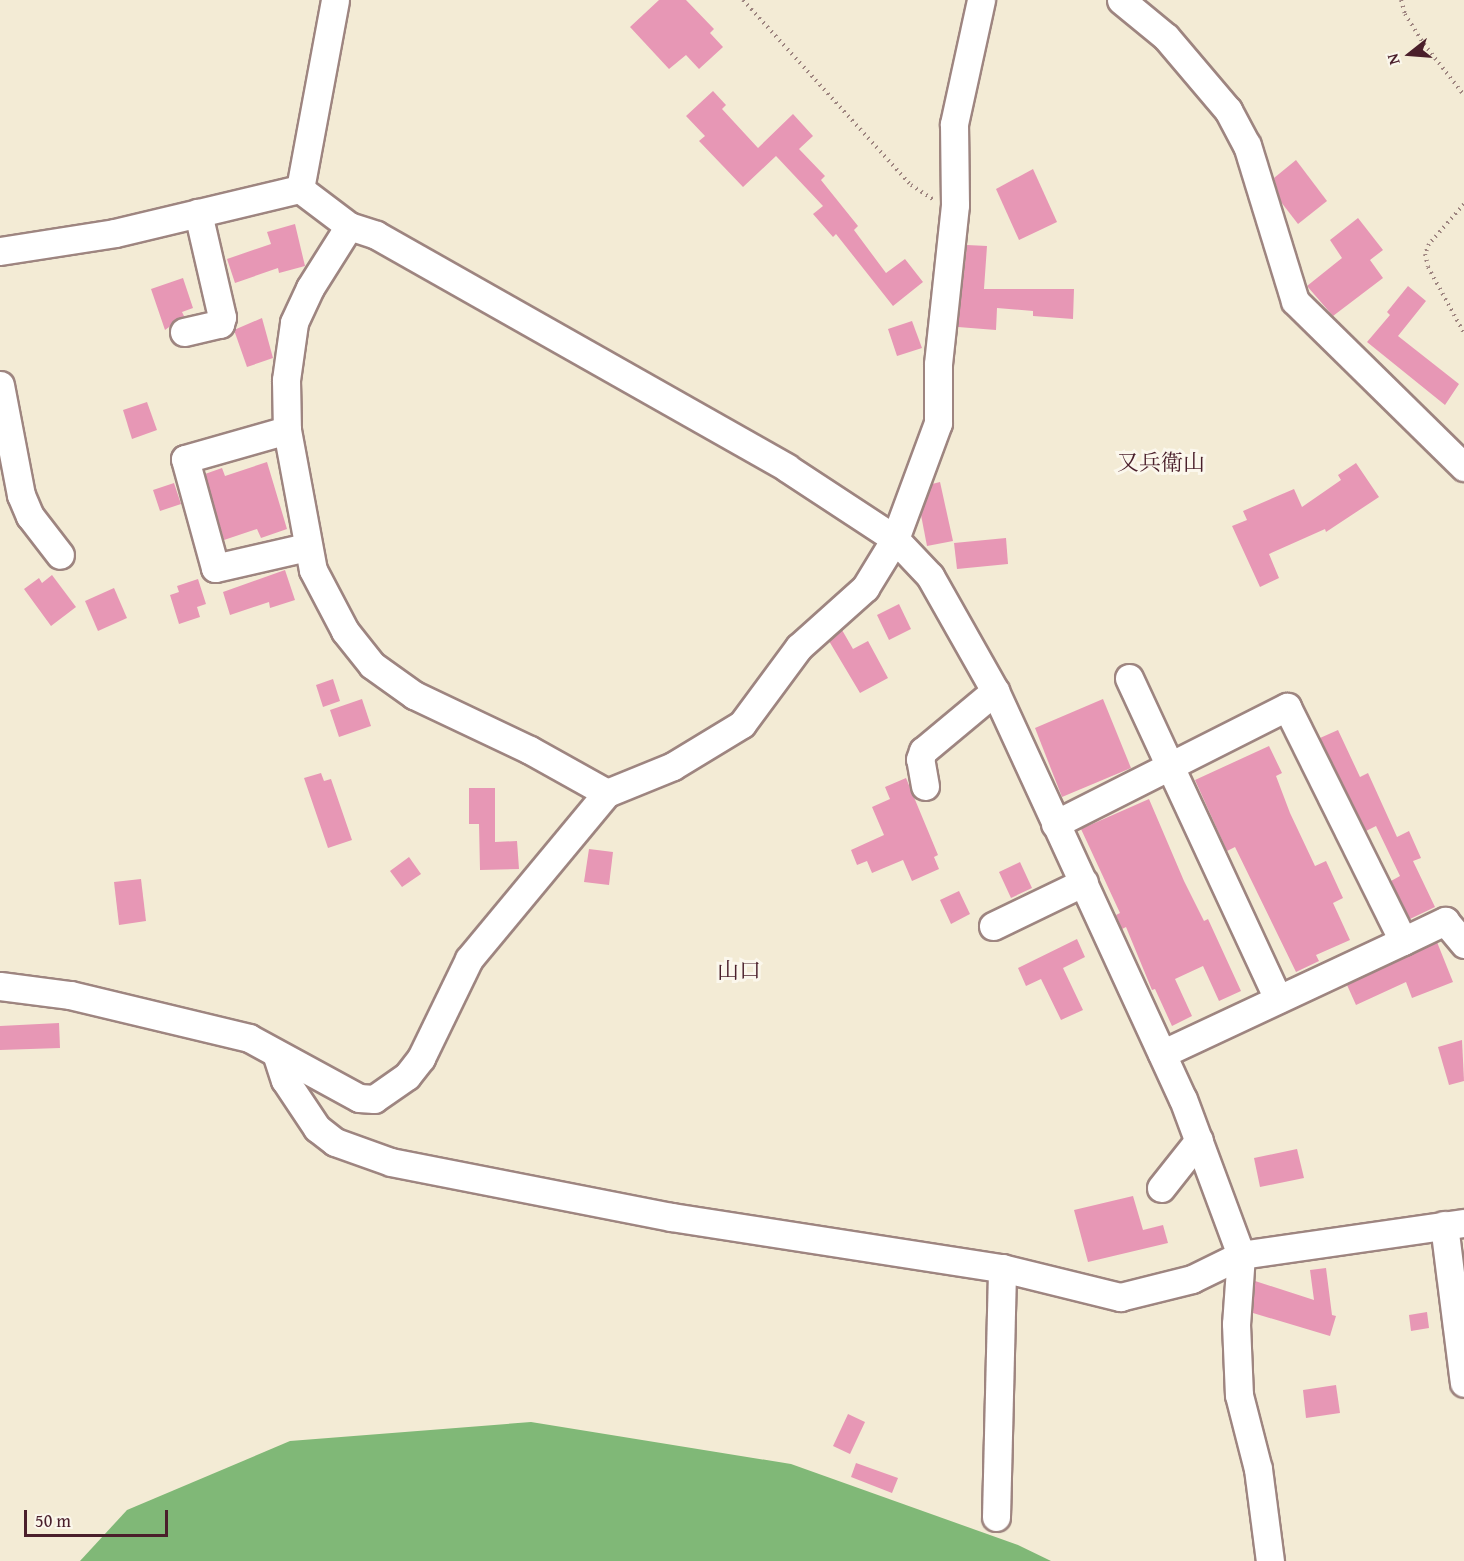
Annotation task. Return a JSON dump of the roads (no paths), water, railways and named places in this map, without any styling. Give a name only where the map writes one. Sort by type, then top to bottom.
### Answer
[{"type":"street","points":[[300,189],[335,0]]},
{"type":"street","points":[[0,986],[70,994],[168,1016],[249,1038],[277,1056],[358,1098],[374,1099],[388,1093],[421,1058],[469,959],[607,793],[673,766],[742,724],[799,647],[865,588],[895,539],[938,423],[938,364],[956,205],[956,103],[981,0]]},
{"type":"street","points":[[1121,0],[1166,37],[1228,111],[1247,145],[1295,301],[1464,467]]},
{"type":"street","points":[[0,251],[115,233],[300,189]]},
{"type":"street","points":[[300,189],[349,226],[376,235],[787,468],[895,539],[918,561],[944,594],[995,692],[1162,1054],[1199,1140],[1241,1255],[1236,1324],[1239,1395],[1258,1468],[1269,1561]]},
{"type":"street","points":[[184,332],[220,324],[222,316],[198,213]]},
{"type":"street","points":[[349,226],[310,288],[294,323],[286,380],[287,430],[312,570],[345,631],[372,665],[414,695],[530,750],[607,793]]},
{"type":"street","points":[[0,385],[5,439],[21,495],[30,516],[60,555]]},
{"type":"street","points":[[287,430],[185,459],[215,568],[307,546]]},
{"type":"street","points":[[1129,678],[1278,999]]},
{"type":"street","points":[[925,786],[920,759],[923,751],[995,692]]},
{"type":"street","points":[[1055,824],[1287,708],[1402,941]]},
{"type":"street","points":[[993,926],[1084,882]]},
{"type":"street","points":[[1162,1054],[1445,921],[1464,944]]},
{"type":"street","points":[[277,1056],[285,1080],[317,1128],[335,1142],[391,1162],[671,1217],[1002,1268],[1120,1297],[1192,1279],[1241,1255],[1454,1224],[1464,1383]]},
{"type":"street","points":[[1161,1188],[1199,1140]]},
{"type":"street","points":[[996,1517],[1002,1268]]},
{"type":"district","name":"又兵衛山","points":[[1161,463]]},
{"type":"district","name":"山口","points":[[739,971]]}]
